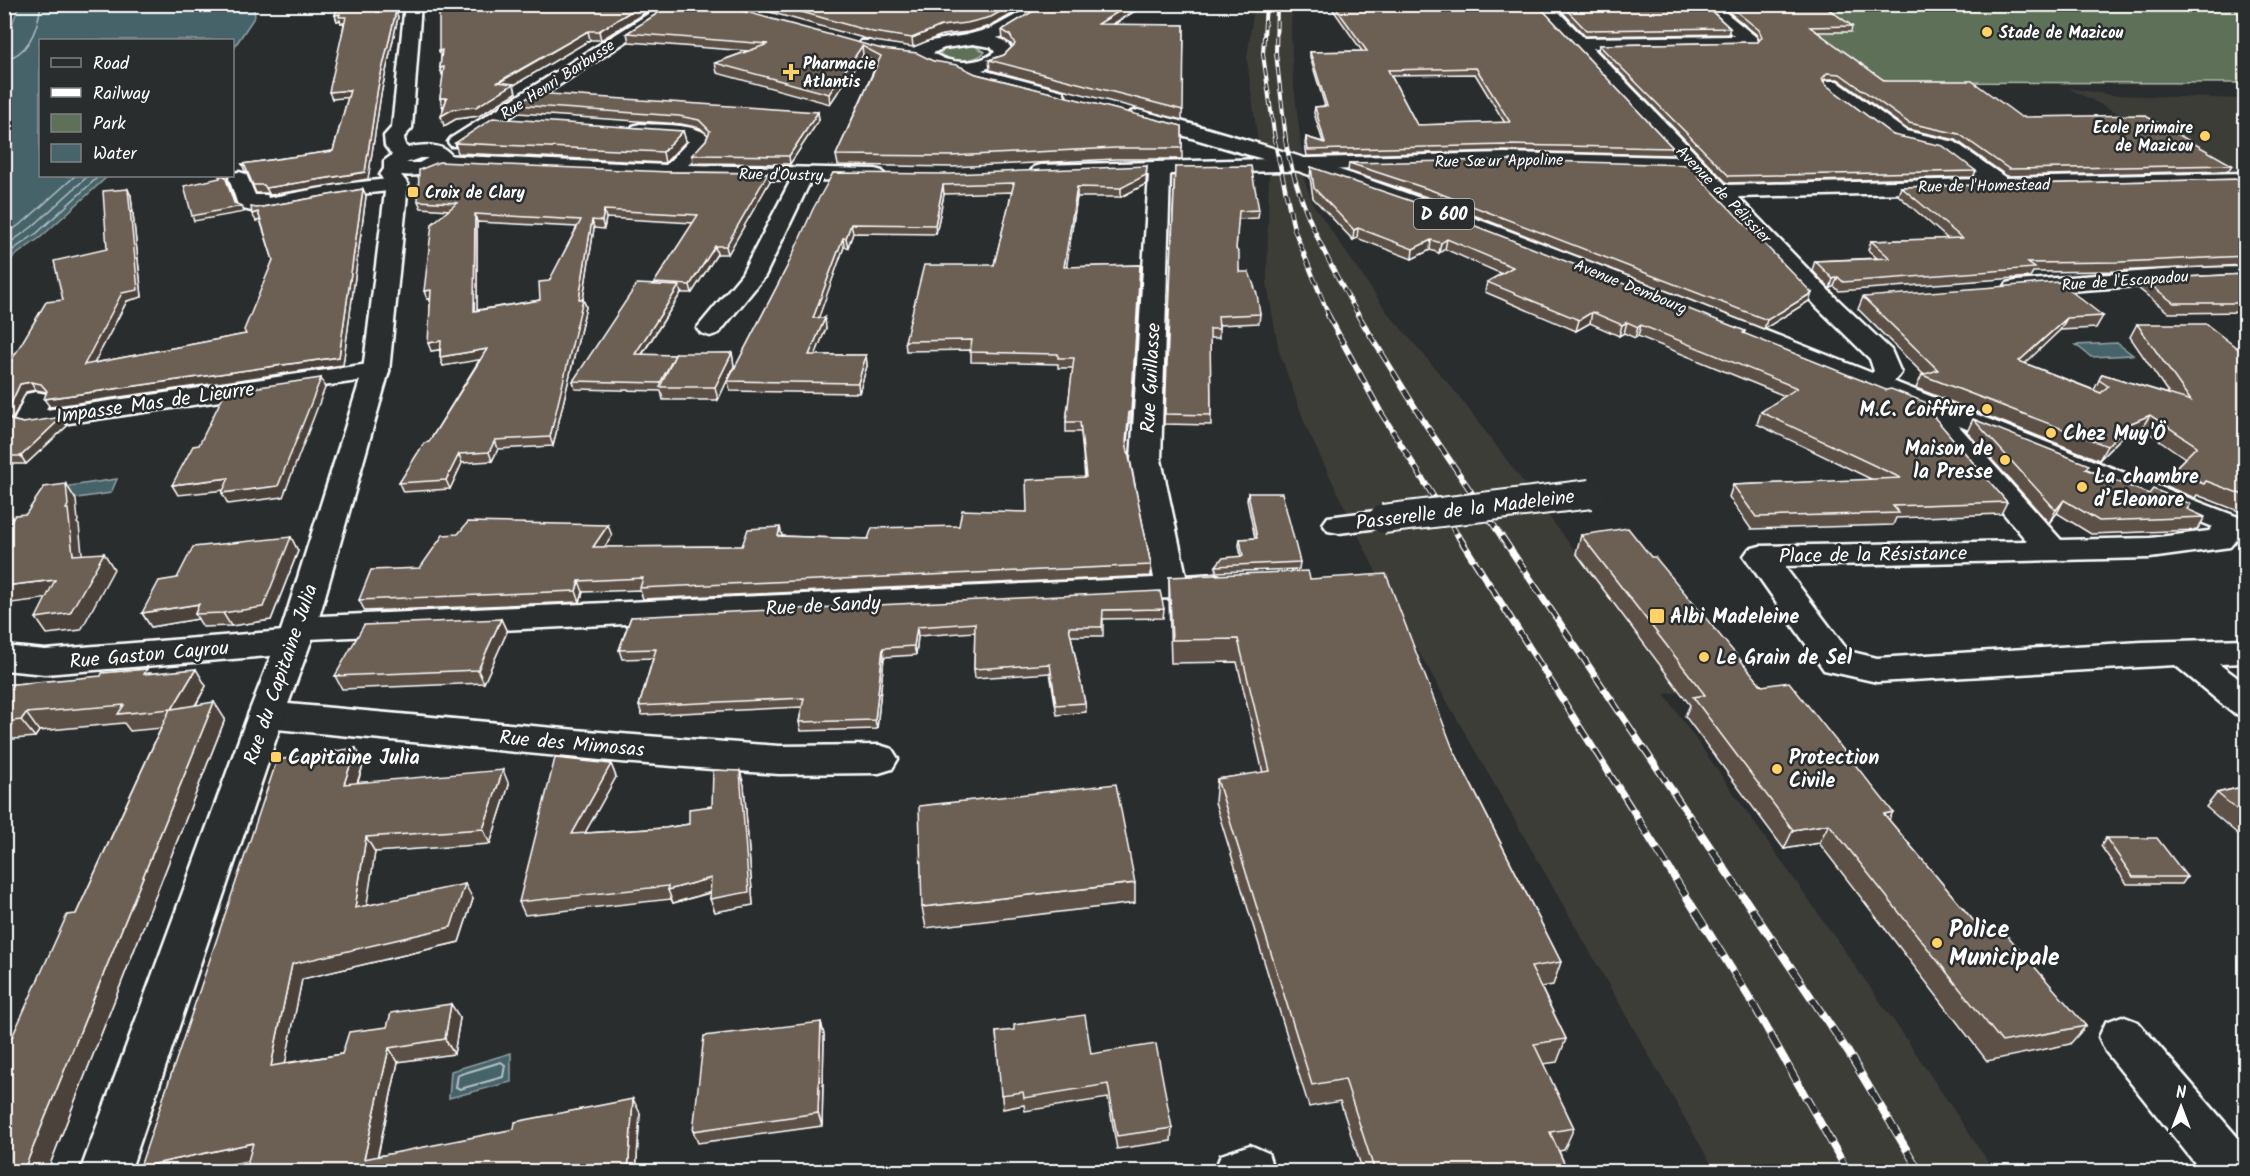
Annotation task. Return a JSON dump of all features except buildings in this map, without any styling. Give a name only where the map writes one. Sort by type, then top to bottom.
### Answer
[{"type":"street","name":"Rue du Capitaine Julia","points":[[105,1172],[296,635],[376,371],[406,165],[394,146],[394,136],[402,128],[413,4]]},
{"type":"street","name":"Rue Henri Barbusse","points":[[438,157],[676,4]]},
{"type":"street","points":[[862,44],[884,51],[927,51],[954,40],[997,38],[1049,4]]},
{"type":"street","name":"Avenue de Pélissier","points":[[1542,4],[1826,302],[1882,356],[1888,373],[1874,383]]},
{"type":"street","points":[[1578,43],[1750,41],[1718,14]]},
{"type":"street","points":[[927,51],[930,61],[941,64],[960,66],[990,62],[1004,52],[997,38]]},
{"type":"street","points":[[990,62],[989,72],[1003,80]]},
{"type":"street","points":[[960,66],[983,77],[1071,98]]},
{"type":"street","points":[[1831,85],[1899,135],[1948,146],[2000,184]]},
{"type":"street","name":"Avenue Dembourg","points":[[1117,111],[1231,141],[1421,206],[1566,261],[2238,528]]},
{"type":"street","points":[[494,120],[524,122]]},
{"type":"street","points":[[624,129],[681,132],[700,138],[699,143],[671,171]]},
{"type":"street","points":[[239,178],[247,203],[259,201],[260,206],[304,190],[438,157]]},
{"type":"street","name":"Rue d'Oustry","points":[[438,157],[671,171],[894,175]]},
{"type":"street","name":"Rue Sœur Appoline","points":[[1303,164],[1505,159],[1696,164]]},
{"type":"street","points":[[1022,172],[1303,164]]},
{"type":"street","name":"Rue Guillasse","points":[[1160,167],[1146,459],[1172,587]]},
{"type":"street","points":[[710,328],[753,276],[804,174]]},
{"type":"street","name":"Rue de l'Homestead","points":[[1722,191],[2246,179]]},
{"type":"street","name":"Rue de l'Escapadou","points":[[1989,290],[2191,275],[2246,274]]},
{"type":"street","points":[[1826,302],[1858,299]]},
{"type":"street","name":"Impasse Mas de Lieurre","points":[[36,400],[28,421],[376,371]]},
{"type":"street","points":[[1939,409],[1944,427],[2052,550]]},
{"type":"street","name":"Passerelle de la Madeleine","points":[[1339,524],[1591,494]]},
{"type":"street","name":"Place de la Résistance","points":[[2238,528],[2219,540],[2150,548],[1760,556],[1836,661],[1877,670],[2142,654],[2246,651]]},
{"type":"street","name":"Rue de Sandy","points":[[296,635],[1242,584]]},
{"type":"street","name":"Rue Gaston Cayrou","points":[[4,658],[45,662],[296,635]]},
{"type":"street","points":[[2184,654],[2246,704]]},
{"type":"street","name":"Rue des Mimosas","points":[[266,715],[621,748],[779,760],[879,759]]},
{"type":"street","points":[[2122,1037],[2234,1172]]},
{"type":"shaded area","points":[[1254,5],[1292,5],[1293,78],[1302,154],[1258,142],[1247,59]]},
{"type":"shaded area","name":"Ecole primaire de Mazicou","points":[[2068,88],[2111,95],[2245,99],[2245,173],[2238,173]]},
{"type":"shaded area","points":[[1269,170],[1301,171],[1313,204],[1387,312],[1458,395],[1598,582],[1737,684],[1664,694],[1907,1040],[1994,1171],[1715,1171],[1392,605],[1307,429],[1279,351],[1267,284]]},
{"type":"green space","points":[[1777,5],[2245,5],[2245,83],[1882,82]]},
{"type":"green space","points":[[961,45],[975,46],[985,52],[975,58],[963,60],[950,59],[940,54],[943,49]]},
{"type":"water","points":[[253,4],[255,16],[234,48],[234,39],[39,39],[39,177],[107,177],[41,237],[5,263],[5,44],[19,5]]},
{"type":"water","points":[[2117,343],[2133,355],[2091,357],[2076,345]]},
{"type":"water","points":[[117,479],[111,493],[50,502],[57,488]]},
{"type":"water","points":[[511,1053],[511,1082],[449,1098],[451,1071]]},
{"type":"railway","points":[[1266,4],[1263,54],[1275,140]]},
{"type":"railway","points":[[1277,4],[1276,53],[1286,140]]},
{"type":"railway","points":[[1274,138],[1294,229],[1329,316]]},
{"type":"railway","points":[[1285,138],[1297,185],[1314,230],[1359,316]]},
{"type":"railway","points":[[1328,315],[1380,411],[1460,539]]},
{"type":"railway","points":[[1358,315],[1426,425],[1503,539]]},
{"type":"railway","points":[[1459,537],[1639,820]]},
{"type":"railway","points":[[1502,537],[1692,820]]},
{"type":"railway","points":[[1638,819],[1752,1002],[1848,1172]]},
{"type":"railway","points":[[1691,819],[1848,1052],[1920,1172]]},
{"type":"place","name":"Stade de Mazicou","points":[[1987,32]]},
{"type":"place","name":"Pharmacie Atlantis","points":[[791,72]]},
{"type":"place","name":"Ecole primaire de Mazicou","points":[[2205,136]]},
{"type":"place","name":"Croix de Clary","points":[[413,192]]},
{"type":"place","name":"M.C. Coiffure","points":[[1987,409]]},
{"type":"place","name":"Chez Muy'Ö","points":[[2051,433]]},
{"type":"place","name":"Maison de la Presse","points":[[2005,460]]},
{"type":"place","name":"La chambre d’Eleonore","points":[[2082,487]]},
{"type":"place","name":"Albi Madeleine","points":[[1657,616]]},
{"type":"place","name":"Le Grain de Sel","points":[[1704,657]]},
{"type":"place","name":"Capitaine Julia","points":[[276,757]]},
{"type":"place","name":"Protection Civile","points":[[1777,769]]},
{"type":"place","name":"Police Municipale","points":[[1937,943]]}]
